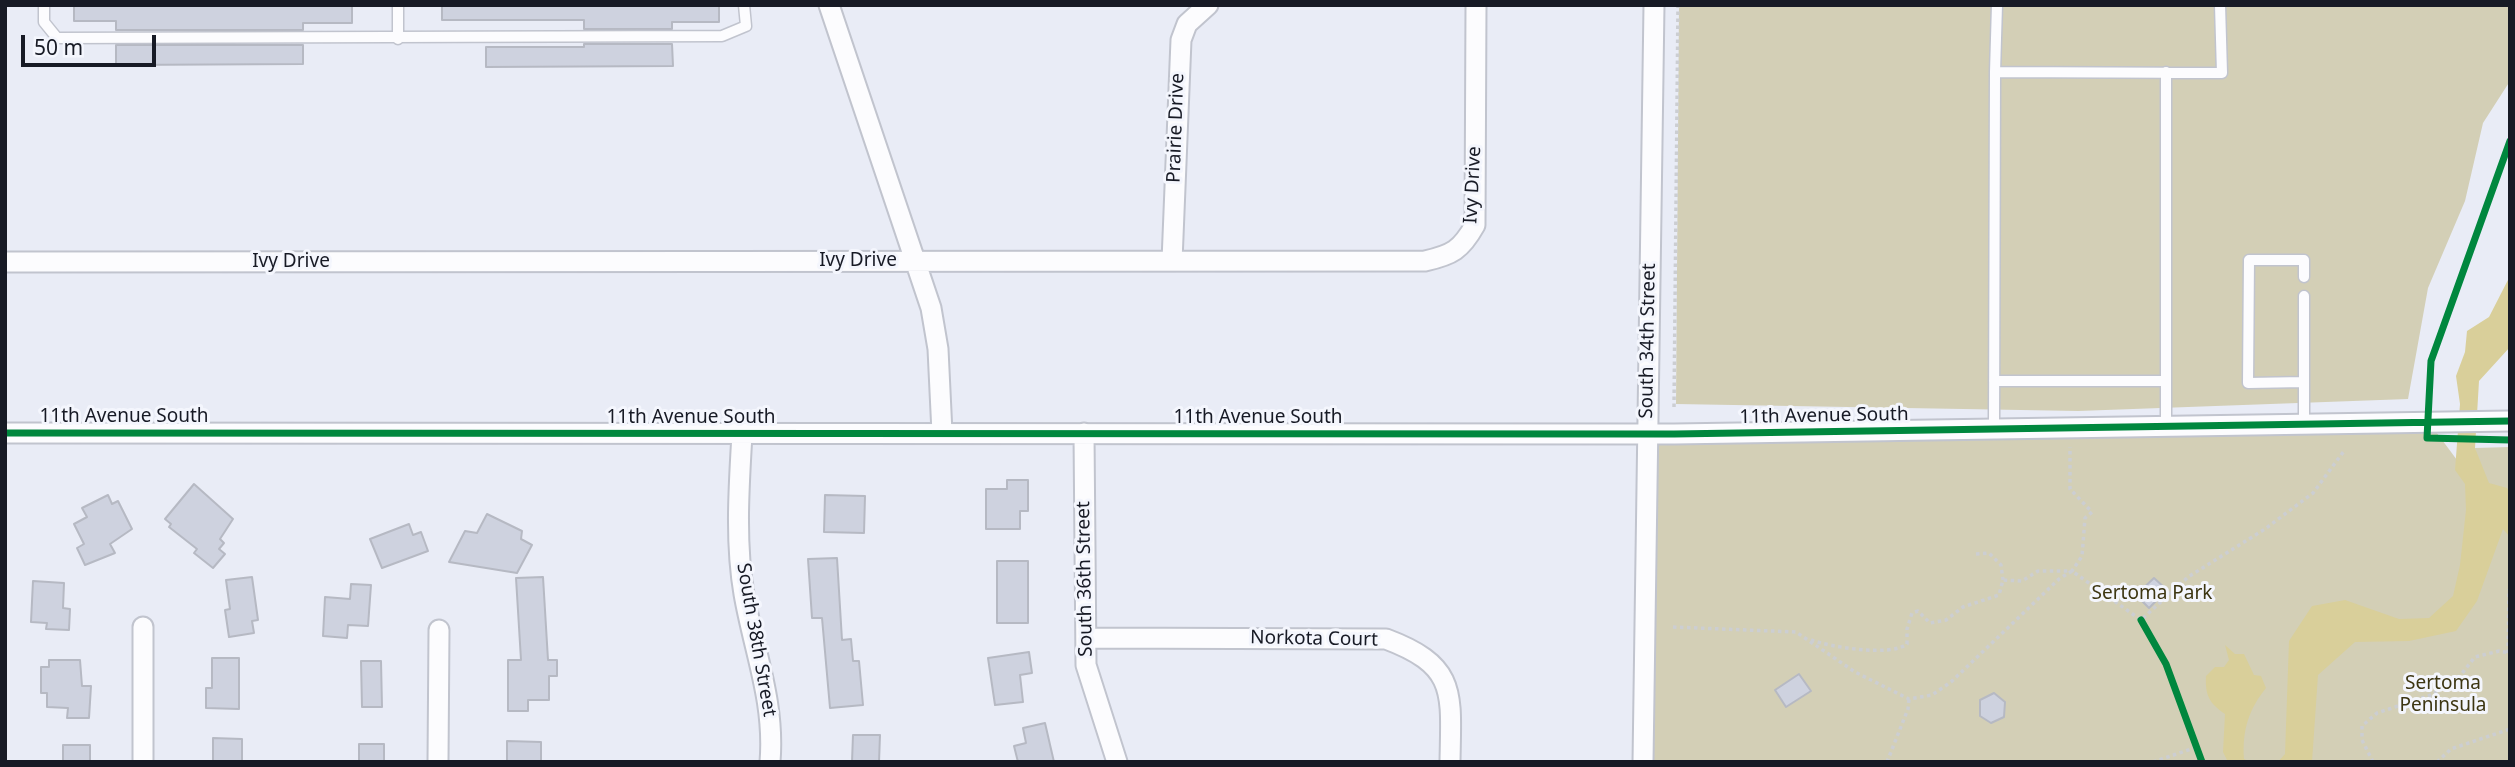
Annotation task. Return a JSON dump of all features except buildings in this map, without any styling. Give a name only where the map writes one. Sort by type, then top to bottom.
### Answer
[{"type":"street","points":[[829,5],[930,308],[938,349],[942,433]]},
{"type":"street","name":"Prairie Drive","points":[[1172,261],[1181,40],[1187,24],[1208,5]]},
{"type":"street","name":"Ivy Drive","points":[[5,262],[1425,261],[1448,256],[1466,241],[1475,225],[1476,5]]},
{"type":"street","name":"South 34th Street","points":[[1643,762],[1654,5]]},
{"type":"street","name":"11th Avenue South","points":[[5,433],[1647,434],[2503,421]]},
{"type":"street","name":"South 36th Street","points":[[1084,433],[1086,665],[1117,762]]},
{"type":"street","name":"South 38th Street","points":[[742,434],[740,540],[743,590],[766,683],[770,762]]},
{"type":"street","points":[[143,627],[143,762]]},
{"type":"street","points":[[438,762],[439,630]]},
{"type":"street","name":"Norkota Court","points":[[1086,638],[1386,639],[1416,651],[1431,661],[1441,677],[1451,701],[1450,762]]},
{"type":"lane","points":[[44,5],[44,22],[57,38],[398,39],[722,36],[746,26],[744,5]]},
{"type":"lane","points":[[398,5],[398,39]]},
{"type":"lane","points":[[1994,428],[1997,5]]},
{"type":"lane","points":[[1995,72],[2222,73],[2220,5]]},
{"type":"lane","points":[[2166,72],[2166,425]]},
{"type":"lane","points":[[2304,278],[2304,260],[2249,260],[2248,383],[2304,382]]},
{"type":"lane","points":[[2304,296],[2304,423]]},
{"type":"lane","points":[[1994,381],[2166,381]]},
{"type":"path","points":[[1674,407],[1678,5]]},
{"type":"path","points":[[1673,627],[1796,632],[1855,672],[1909,699],[1932,695],[1951,682],[2059,579],[2072,571],[2082,556],[2085,518],[2092,512],[2070,489],[2069,427]]},
{"type":"path","points":[[2141,620],[2188,577],[2265,529],[2313,493],[2344,451]]},
{"type":"path","points":[[1802,636],[1824,645],[1901,649],[1907,644],[1907,629],[1912,613],[1918,611],[1930,623],[1946,620],[1963,607],[1999,596],[2003,580],[2001,565],[1989,553],[1976,554]]},
{"type":"path","points":[[2003,580],[2022,581],[2038,571],[2072,571],[2141,620],[2147,631]]},
{"type":"path","points":[[2373,762],[2362,740],[2362,726],[2377,713],[2431,695],[2459,677],[2474,657],[2499,652],[2509,653],[2509,589]]},
{"type":"path","points":[[1887,762],[1908,709],[1909,699]]},
{"type":"path","points":[[2437,762],[2451,749],[2510,729]]},
{"type":"path","points":[[2153,762],[2198,751],[2192,735]]},
{"type":"green space","points":[[1679,5],[2510,5],[2510,81],[2483,123],[2465,201],[2428,288],[2408,399],[2078,411],[1676,404]]},
{"type":"green space","name":"Sertoma Park","points":[[2428,421],[2480,491],[2475,448],[2510,447],[2510,762],[1648,762],[1647,434]]},
{"type":"shaded area","points":[[2510,276],[2510,347],[2479,381],[2475,448],[2489,483],[2507,488],[2510,493],[2510,537],[2503,529],[2477,601],[2456,631],[2409,641],[2355,642],[2318,675],[2312,762],[2278,762],[2285,754],[2289,641],[2312,606],[2345,600],[2399,619],[2429,618],[2453,596],[2460,565],[2466,510],[2465,484],[2455,470],[2460,404],[2456,376],[2465,352],[2467,331],[2489,317]]},
{"type":"shaded area","points":[[2225,645],[2235,654],[2244,654],[2254,675],[2261,676],[2266,688],[2251,712],[2246,729],[2244,759],[2250,762],[2228,762],[2223,752],[2225,714],[2215,706],[2207,693],[2206,676],[2215,667],[2224,667],[2229,660]]},
{"type":"cycle path","points":[[2510,141],[2431,361],[2427,438],[2510,440]]},
{"type":"cycle path","points":[[5,433],[1674,434],[2510,421]]},
{"type":"cycle path","points":[[2141,620],[2166,664],[2202,762]]},
{"type":"park label","name":"Sertoma Peninsula","points":[[2443,695]]}]
